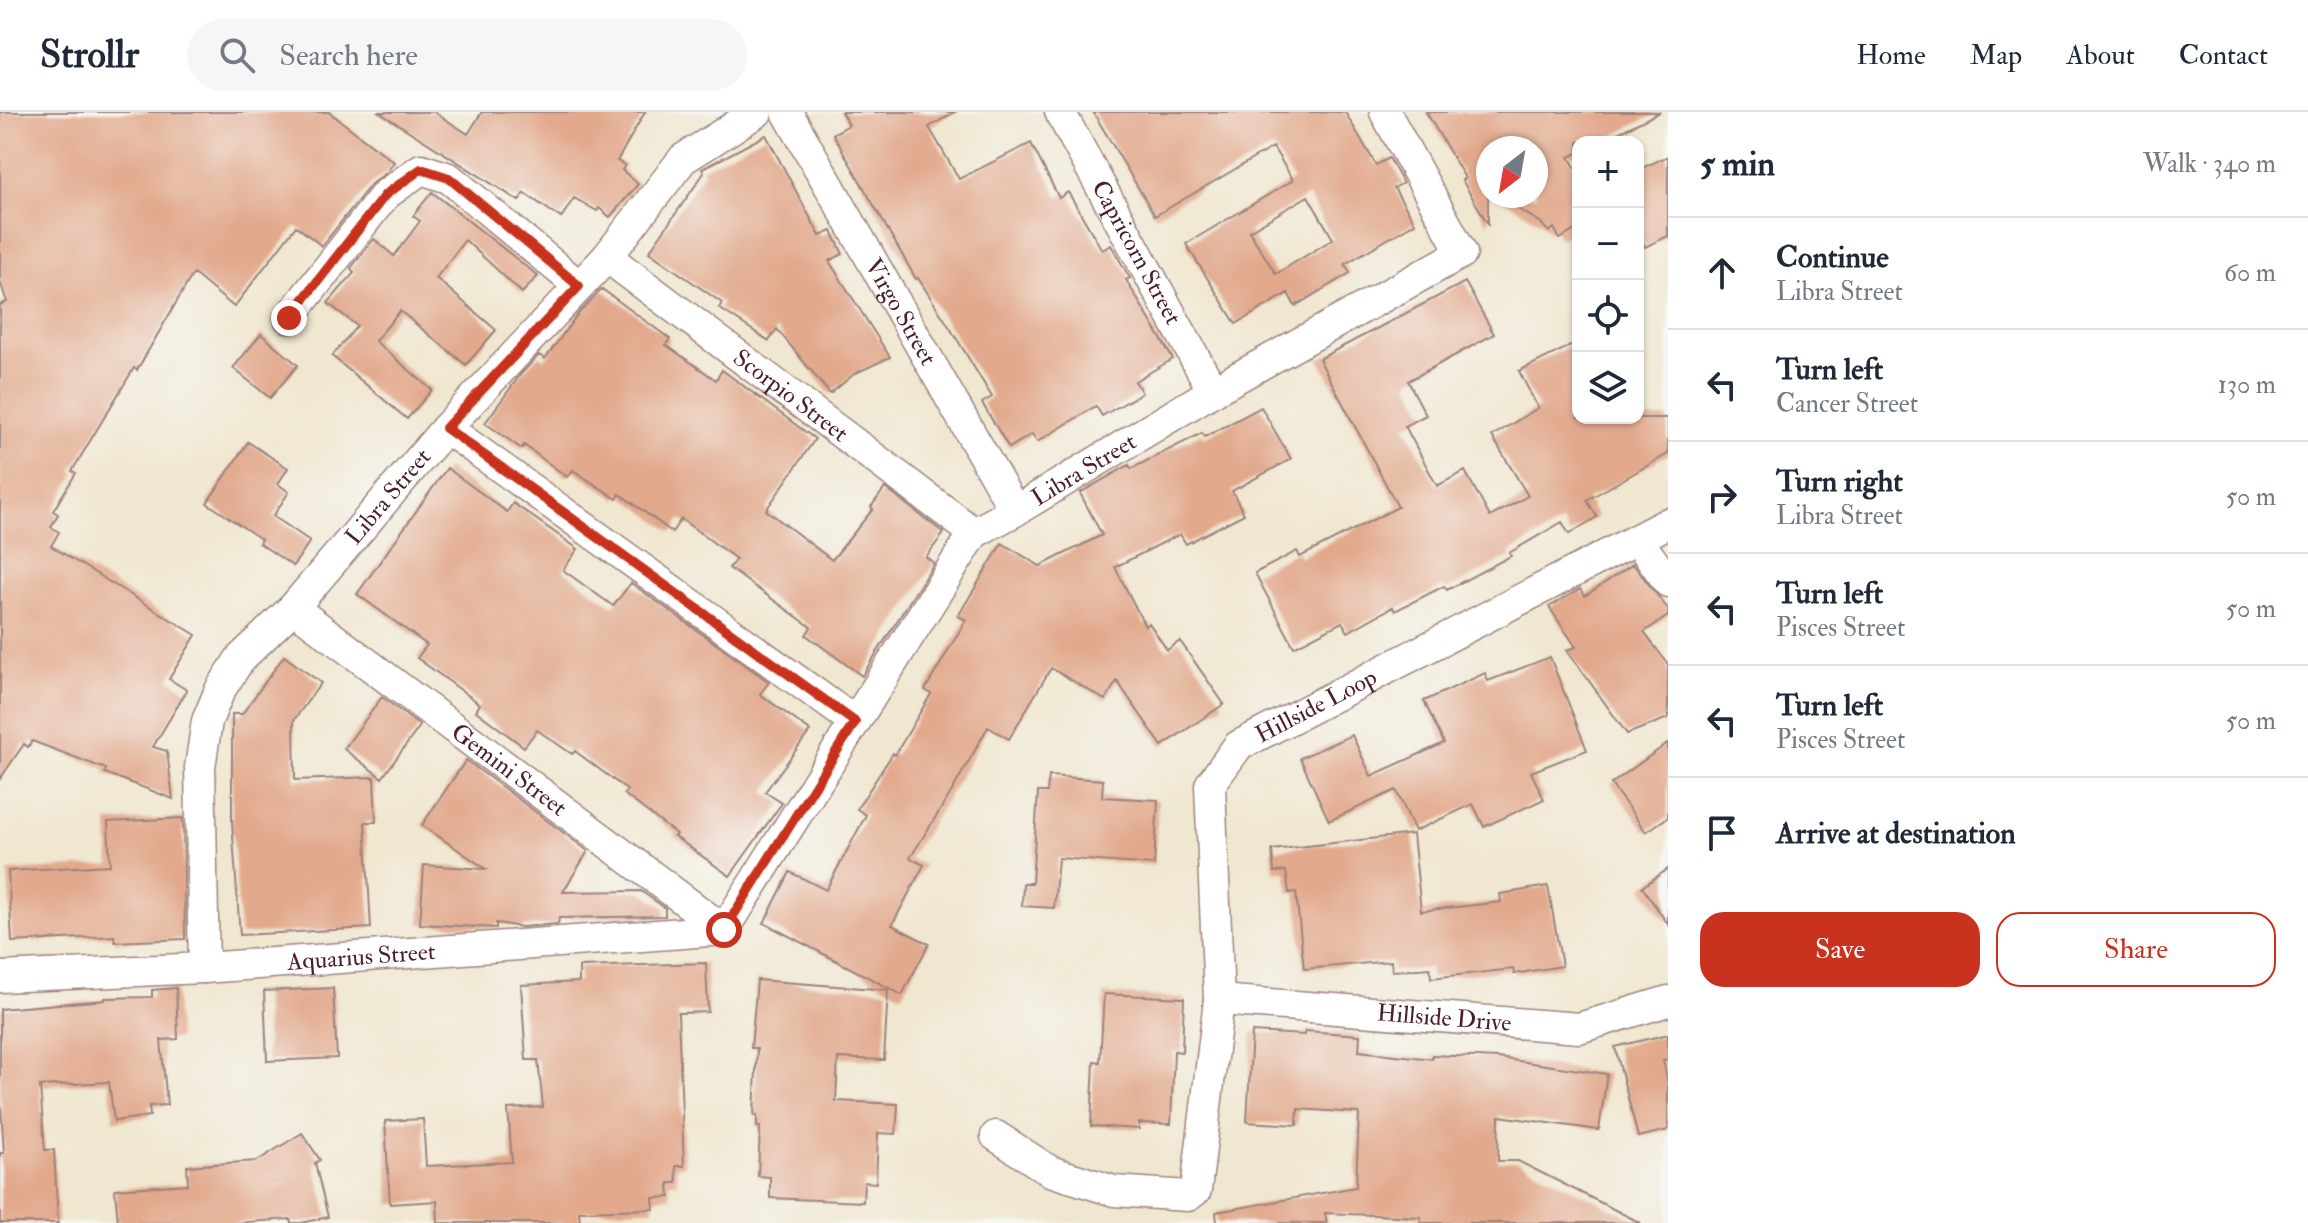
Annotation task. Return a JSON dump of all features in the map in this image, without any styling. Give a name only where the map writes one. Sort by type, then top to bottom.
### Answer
[{"type":"street","name":"Libra Street","points":[[204,968],[200,767],[207,721],[220,690],[240,659],[293,608],[446,428],[607,257],[683,159],[757,112]]},
{"type":"street","name":"Virgo Street","points":[[787,112],[1015,511]]},
{"type":"street","name":"Capricorn Street","points":[[1060,112],[1213,391]]},
{"type":"street","name":"Libra Street","points":[[724,930],[974,533],[1213,391],[1462,253],[1385,112]]},
{"type":"street","points":[[289,318],[385,195],[421,169],[449,178],[579,286]]},
{"type":"street","name":"Scorpio Street","points":[[607,257],[974,533]]},
{"type":"street","points":[[446,428],[855,722]]},
{"type":"street","name":"Hillside Loop","points":[[996,1136],[1050,1171],[1114,1191],[1188,1196],[1196,1190],[1219,1000],[1210,785],[1238,746],[1668,523]]},
{"type":"street","points":[[1637,539],[1668,582]]},
{"type":"street","name":"Gemini Street","points":[[293,608],[724,930]]},
{"type":"street","name":"Aquarius Street","points":[[0,977],[204,968],[724,930]]},
{"type":"street","name":"Hillside Drive","points":[[1219,1000],[1579,1028],[1668,1001]]},
{"type":"building","points":[[0,112],[329,112],[394,162],[371,184],[322,246],[296,226],[234,307],[194,274],[191,277],[137,370],[134,368],[72,471],[76,473],[53,511],[58,514],[51,527],[59,532],[51,546],[196,635],[169,679],[187,690],[153,747],[167,751],[173,799],[32,741],[28,747],[24,744],[0,779],[0,305],[7,302],[0,281]]},
{"type":"building","points":[[379,112],[434,112],[468,134],[482,112],[645,112],[617,161],[625,165],[622,170],[638,184],[610,217],[599,208],[597,211],[574,198],[561,218],[524,193],[519,201]]},
{"type":"building","points":[[841,112],[955,112],[929,127],[959,179],[1031,143],[1059,198],[1068,192],[1102,250],[1111,245],[1130,278],[1126,280],[1173,359],[1135,381],[1142,393],[1102,416],[1096,406],[1037,442],[1032,434],[1009,448],[982,403],[992,397],[916,279],[833,134],[849,125]]},
{"type":"building","points":[[1093,112],[1345,112],[1376,165],[1389,158],[1403,183],[1394,188],[1415,223],[1345,264],[1350,273],[1295,306],[1288,293],[1236,324],[1186,244],[1293,180],[1273,147],[1155,216]],"holes":[[[1308,196],[1333,239],[1276,274],[1249,231]]]},
{"type":"building","points":[[1426,112],[1660,112],[1612,136],[1572,136],[1572,156],[1569,157],[1572,162],[1572,232],[1560,239],[1554,228],[1549,232],[1540,222],[1516,208],[1548,208],[1548,136],[1476,136],[1476,204],[1462,180],[1465,178]]},
{"type":"building","points":[[766,135],[820,236],[832,231],[843,254],[829,261],[890,357],[854,374],[830,394],[777,329],[769,341],[719,308],[722,303],[649,252],[704,173],[702,169]]},
{"type":"building","points":[[1668,156],[1668,236],[1645,247],[1644,245],[1644,167]]},
{"type":"building","points":[[432,192],[538,276],[522,293],[465,240],[436,278],[496,330],[466,365],[400,311],[375,341],[432,390],[407,419],[332,356],[357,326],[328,303],[354,273],[351,268],[374,239],[394,256],[420,221],[413,216]]},
{"type":"building","points":[[1479,208],[1488,208],[1488,224]]},
{"type":"building","points":[[1465,282],[1494,334],[1408,381],[1426,415],[1405,426],[1437,486],[1465,471],[1490,517],[1528,496],[1492,436],[1538,408],[1519,371],[1572,345],[1572,424],[1644,424],[1644,418],[1668,418],[1668,454],[1587,500],[1597,517],[1569,534],[1562,522],[1509,553],[1511,556],[1447,590],[1444,586],[1395,611],[1393,607],[1348,632],[1342,622],[1294,647],[1255,573],[1297,551],[1300,557],[1398,507],[1319,359]]},
{"type":"building","points":[[602,289],[670,339],[666,345],[716,380],[722,370],[815,439],[766,510],[832,560],[873,509],[871,507],[885,488],[944,533],[926,557],[934,563],[862,676],[806,635],[811,627],[729,568],[736,559],[681,519],[672,532],[620,494],[617,499],[573,470],[567,477],[524,445],[522,449],[485,423],[520,375],[539,355],[545,359],[577,315]]},
{"type":"building","points":[[261,334],[298,365],[270,398],[233,368]]},
{"type":"building","points":[[1261,407],[1291,459],[1232,491],[1244,514],[1186,544],[1180,534],[1115,567],[1145,626],[1149,623],[1167,650],[1180,641],[1224,704],[1162,746],[1117,681],[1105,700],[1051,668],[1009,739],[988,727],[910,858],[924,865],[892,925],[929,944],[902,995],[764,923],[790,872],[826,890],[866,815],[857,809],[893,753],[895,755],[931,694],[925,690],[966,620],[958,616],[1002,543],[1040,566],[1102,535],[1080,493],[1129,465],[1131,469],[1202,433],[1205,437]]},
{"type":"building","points":[[248,442],[288,468],[278,484],[289,492],[273,516],[310,541],[293,566],[259,543],[261,539],[207,503]]},
{"type":"building","points":[[447,468],[507,512],[513,503],[578,549],[563,570],[613,606],[631,583],[769,682],[760,694],[810,731],[765,792],[782,803],[730,876],[674,836],[676,834],[624,794],[627,790],[575,751],[572,754],[537,730],[524,747],[476,711],[480,704],[417,658],[427,645],[357,594]]},
{"type":"building","points":[[1633,564],[1668,609],[1668,616],[1644,632],[1668,664],[1668,718],[1627,734],[1567,650],[1576,647],[1549,607],[1580,589],[1585,596]]},
{"type":"building","points":[[284,656],[321,683],[294,720],[295,780],[374,777],[376,822],[365,822],[371,928],[240,935],[232,822],[232,714],[242,714]]},
{"type":"building","points":[[1550,657],[1587,750],[1531,772],[1544,799],[1484,827],[1473,804],[1415,831],[1396,790],[1329,821],[1300,758],[1352,735],[1371,776],[1444,743],[1424,701],[1485,673],[1488,681]]},
{"type":"building","points":[[382,697],[420,726],[382,778],[344,749]]},
{"type":"building","points":[[1668,743],[1668,817],[1646,832],[1611,784]]},
{"type":"building","points":[[466,760],[588,851],[563,892],[641,891],[665,908],[665,916],[559,918],[558,924],[522,927],[496,923],[496,928],[420,924],[424,865],[486,869],[422,825]]},
{"type":"building","points":[[1049,776],[1103,780],[1102,797],[1158,800],[1154,865],[1058,858],[1054,908],[1022,906],[1023,883],[1032,883],[1038,792],[1047,792]]},
{"type":"building","points":[[183,818],[185,939],[115,942],[114,936],[12,942],[8,871],[110,865],[108,822]]},
{"type":"building","points":[[1413,834],[1421,911],[1501,902],[1500,894],[1548,886],[1562,966],[1514,974],[1513,969],[1431,978],[1430,968],[1392,971],[1391,961],[1304,969],[1296,892],[1289,893],[1286,871],[1274,872],[1272,850]]},
{"type":"building","points":[[1668,869],[1668,924],[1642,887]]},
{"type":"building","points":[[706,963],[708,1012],[678,1013],[684,1166],[676,1166],[677,1183],[669,1183],[670,1197],[653,1198],[654,1209],[579,1211],[580,1223],[438,1223],[437,1201],[390,1204],[385,1121],[423,1119],[426,1166],[512,1162],[508,1109],[543,1107],[538,1060],[526,1060],[521,985],[579,982],[579,967]]},
{"type":"building","points":[[757,980],[888,990],[884,1060],[838,1058],[836,1101],[898,1104],[896,1134],[878,1133],[876,1183],[864,1182],[863,1202],[770,1198],[770,1177],[758,1176],[760,1127],[757,1127],[757,1115],[754,1115],[757,1048],[751,1048]]},
{"type":"building","points":[[176,988],[178,1039],[161,1040],[167,1105],[149,1106],[150,1116],[114,1121],[109,1082],[40,1086],[45,1150],[54,1150],[58,1223],[0,1223],[0,1153],[4,1153],[0,1009],[105,998],[152,997],[152,990]]},
{"type":"building","points":[[333,988],[337,1058],[267,1061],[264,991]]},
{"type":"building","points":[[1104,994],[1184,998],[1182,1052],[1174,1051],[1171,1124],[1139,1123],[1139,1129],[1091,1126],[1094,1061],[1100,1062]]},
{"type":"building","points":[[1305,1031],[1360,1035],[1359,1051],[1432,1059],[1432,1055],[1498,1058],[1607,1074],[1599,1130],[1499,1116],[1498,1161],[1518,1161],[1641,1223],[1420,1223],[1421,1217],[1325,1213],[1327,1223],[1217,1223],[1216,1212],[1356,1187],[1359,1113],[1298,1109],[1297,1125],[1247,1122],[1252,1032],[1304,1035]]},
{"type":"building","points":[[1668,1034],[1668,1059],[1663,1060],[1668,1084],[1668,1130],[1638,1137],[1615,1047]]},
{"type":"building","points":[[302,1133],[320,1160],[315,1163],[328,1217],[301,1223],[291,1223],[290,1219],[236,1223],[118,1223],[115,1189],[188,1184],[187,1166],[257,1161]]},
{"type":"route","points":[[289,318],[385,195],[421,169],[449,178],[579,286],[446,428],[855,722],[724,930]]}]
